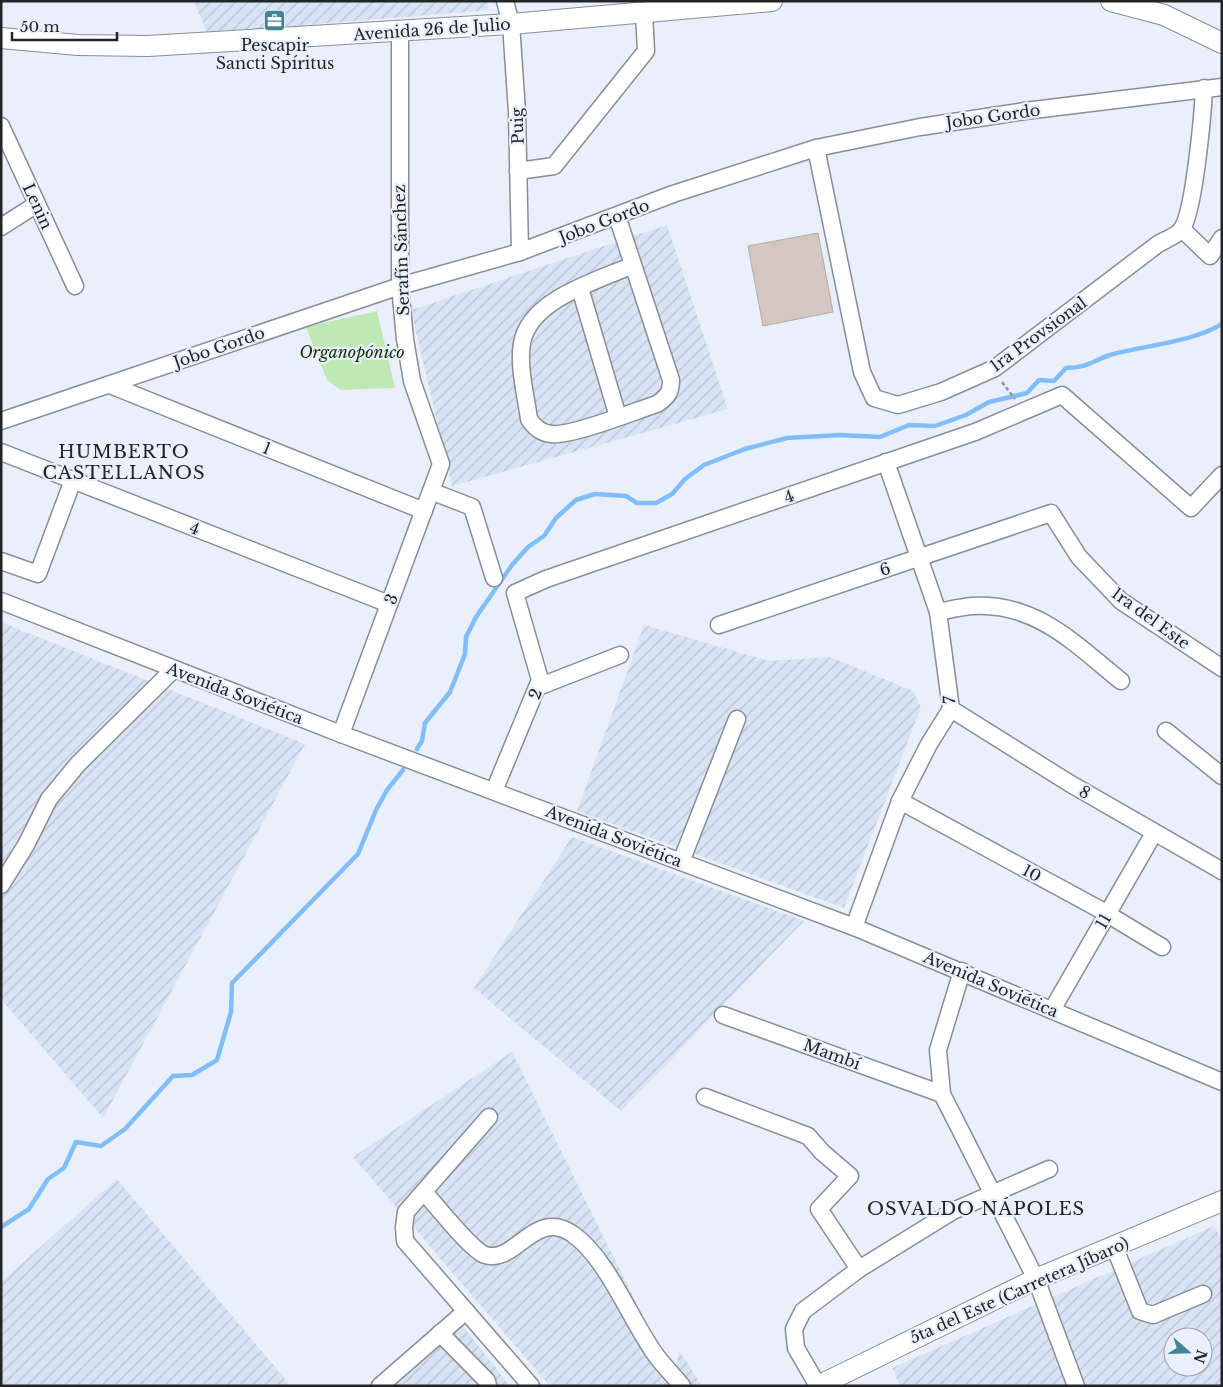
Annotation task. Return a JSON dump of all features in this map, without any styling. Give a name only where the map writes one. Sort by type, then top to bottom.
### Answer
[{"type":"main road","name":"Avenida 26 de Julio","points":[[1,38],[78,45],[148,46],[511,24],[772,1]]},
{"type":"main road","points":[[1111,1],[1164,15],[1222,43]]},
{"type":"main road","name":"5ta del Este (Carretera Jíbaro)","points":[[818,1386],[1036,1279],[1222,1202]]},
{"type":"street","name":"Puig","points":[[505,1],[511,24],[520,252]]},
{"type":"street","points":[[518,171],[554,166],[646,51],[644,12]]},
{"type":"street","name":"Serafín Sánchez","points":[[400,30],[400,286],[405,338],[412,381],[441,464]]},
{"type":"street","points":[[1204,88],[1203,120],[1190,204],[1182,229],[1210,256],[1222,238]]},
{"type":"street","name":"Jobo Gordo","points":[[1,422],[400,286],[520,252],[674,194],[816,148],[920,127],[1005,114],[1204,88],[1222,88]]},
{"type":"street","name":"Lenin","points":[[1,126],[75,286]]},
{"type":"street","name":"1ra Provsional","points":[[816,148],[862,372],[874,398],[898,405],[941,392],[995,368],[1158,244],[1182,229]]},
{"type":"street","points":[[1,227],[38,204]]},
{"type":"street","points":[[617,216],[671,380],[671,390],[666,398],[656,404],[573,431],[553,434],[533,426],[529,420],[522,362],[522,344],[525,331],[539,311],[580,288],[633,265]]},
{"type":"street","points":[[580,288],[618,417]]},
{"type":"street","name":"1","points":[[110,385],[424,511]]},
{"type":"street","name":"4","points":[[515,593],[546,579],[975,432],[1062,394],[1191,508],[1222,475]]},
{"type":"street","name":"4","points":[[1,452],[389,604]]},
{"type":"street","name":"7","points":[[854,927],[900,801],[929,744],[951,709],[938,612],[886,462]]},
{"type":"street","name":"3","points":[[341,734],[441,464]]},
{"type":"street","points":[[1,561],[38,574],[73,480]]},
{"type":"street","points":[[432,492],[472,507],[494,578]]},
{"type":"street","name":"6","points":[[719,625],[1051,513]]},
{"type":"street","name":"1ra del Este","points":[[1051,513],[1079,557],[1121,601],[1222,668]]},
{"type":"street","name":"2","points":[[494,792],[540,680],[515,593]]},
{"type":"street","name":"Avenida Soviética","points":[[1,601],[341,734],[854,927],[1222,1082]]},
{"type":"street","points":[[938,612],[972,606],[1000,607],[1029,614],[1051,624],[1121,681]]},
{"type":"street","points":[[538,687],[620,655]]},
{"type":"street","points":[[1,885],[26,845],[49,799],[78,764],[174,669]]},
{"type":"street","name":"8","points":[[951,709],[1068,783],[1222,872]]},
{"type":"street","points":[[681,862],[737,719]]},
{"type":"street","points":[[1166,731],[1222,776]]},
{"type":"street","name":"10","points":[[900,801],[1107,914],[1162,947]]},
{"type":"street","name":"11","points":[[1052,1010],[1154,832]]},
{"type":"street","points":[[962,971],[938,1050],[942,1094],[1036,1279],[1076,1386]]},
{"type":"street","name":"Mambí","points":[[723,1015],[942,1094]]},
{"type":"street","points":[[705,1097],[808,1136],[822,1152],[850,1176],[819,1209],[858,1269]]},
{"type":"street","points":[[489,1118],[406,1212],[405,1241],[531,1386]]},
{"type":"street","points":[[818,1386],[796,1348],[794,1329],[803,1312],[858,1269],[953,1211],[1049,1169]]},
{"type":"street","points":[[424,1192],[472,1245],[484,1255],[501,1256],[540,1228],[561,1229],[573,1234],[595,1256],[655,1354],[682,1386]]},
{"type":"street","points":[[1114,1246],[1140,1311],[1153,1315],[1203,1294]]},
{"type":"street","points":[[380,1386],[466,1311]]},
{"type":"street","points":[[440,1332],[487,1381],[488,1386]]},
{"type":"shaded area","name":"Pescapir Sancti Spíritus","points":[[194,1],[487,1],[489,10],[207,33]]},
{"type":"shaded area","points":[[667,225],[728,409],[452,486],[411,310]]},
{"type":"shaded area","points":[[1,622],[305,744],[103,1118],[1,999]]},
{"type":"shaded area","points":[[644,625],[769,661],[830,657],[913,691],[921,707],[844,908],[577,811]]},
{"type":"shaded area","points":[[572,837],[804,921],[621,1111],[474,988]]},
{"type":"shaded area","points":[[512,1052],[674,1379],[679,1350],[702,1386],[550,1386],[353,1157]]},
{"type":"shaded area","points":[[117,1179],[291,1386],[1,1386],[1,1282]]},
{"type":"shaded area","points":[[1214,1226],[1222,1240],[1222,1386],[900,1386],[892,1368]]},
{"type":"shaded area","points":[[462,1325],[510,1386],[372,1386],[405,1358]]},
{"type":"green space","name":"Organopónico","points":[[377,311],[395,388],[341,390],[327,380],[306,327]]},
{"type":"building","points":[[818,233],[833,312],[763,326],[748,246]]},
{"type":"waterway","points":[[417,749],[422,741],[425,723],[450,692],[465,654],[466,637],[476,617],[512,565],[528,547],[544,536],[556,518],[576,500],[595,494],[626,496],[637,503],[656,503],[672,494],[685,479],[704,465],[745,449],[787,438],[840,435],[880,437],[909,425],[935,426],[966,415],[989,402],[1027,393],[1039,380],[1054,381],[1066,368],[1084,365],[1110,355],[1182,340],[1222,324]]},
{"type":"waterway","points":[[1,1227],[29,1209],[48,1179],[64,1168],[76,1142],[101,1146],[125,1129],[173,1076],[192,1075],[217,1060],[231,1012],[232,983],[358,854],[376,810],[387,790],[403,770]]},
{"type":"place","name":"Pescapir Sancti Spíritus","points":[[275,21]]},
{"type":"district","name":"HUMBERTO CASTELLANOS","points":[[124,462]]},
{"type":"district","name":"OSVALDO NÁPOLES","points":[[976,1209]]}]
